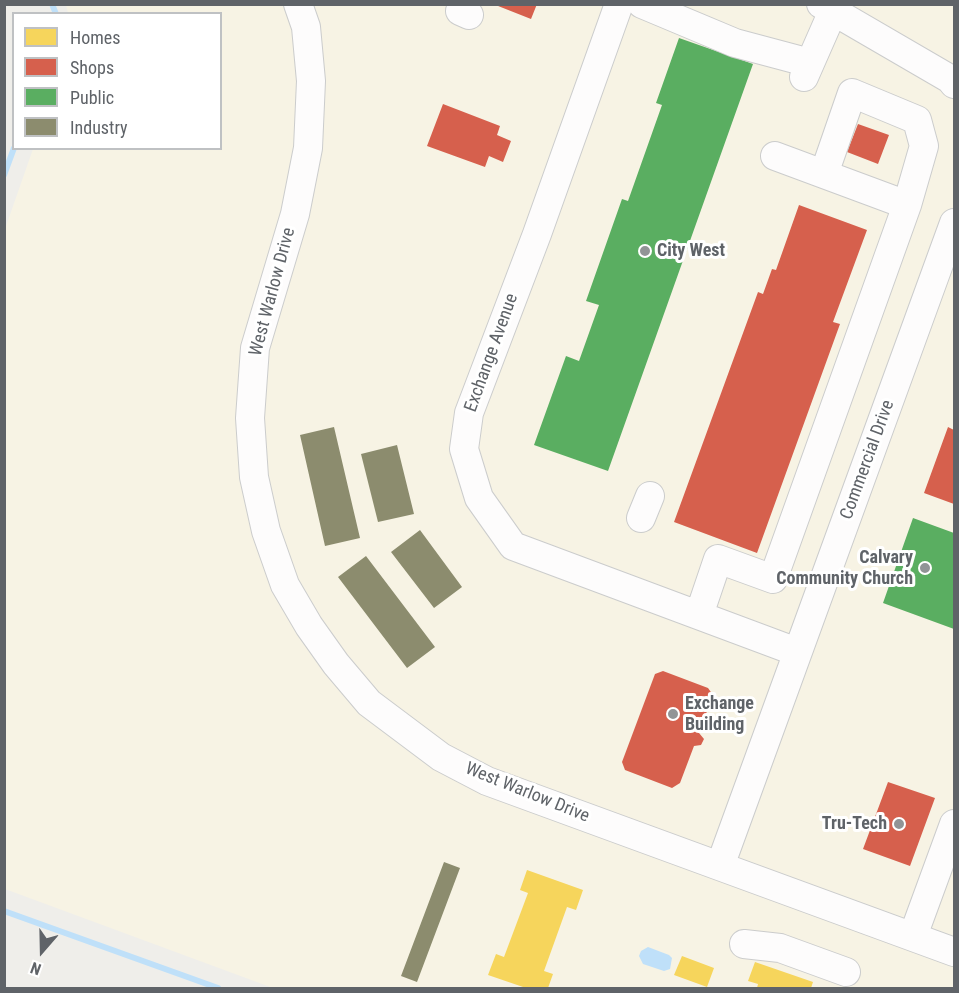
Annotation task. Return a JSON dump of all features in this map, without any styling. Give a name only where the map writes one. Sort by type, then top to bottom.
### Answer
[{"type":"street","name":"West Warlow Drive","points":[[298,4],[306,27],[311,81],[308,148],[295,214],[255,348],[250,418],[254,477],[266,531],[285,585],[309,626],[336,664],[369,703],[441,757],[487,781],[954,952]]},
{"type":"street","name":"Exchange Avenue","points":[[619,4],[537,234],[468,413],[464,449],[479,498],[513,546],[798,652]]},
{"type":"street","points":[[642,4],[735,43],[802,66],[827,8],[950,78],[954,84]]},
{"type":"street","points":[[699,615],[718,559],[773,579],[907,205],[924,146],[917,120],[852,93],[824,174]]},
{"type":"street","points":[[775,156],[907,205]]},
{"type":"street","name":"Commercial Drive","points":[[720,867],[954,223]]},
{"type":"street","points":[[913,936],[954,824]]},
{"type":"street","points":[[744,944],[780,948],[846,972]]},
{"type":"shaded area","points":[[66,5],[954,5],[954,988],[273,988],[5,889],[5,229],[33,150],[222,150],[222,12],[68,12]]},
{"type":"water","points":[[648,947],[672,958],[670,969],[664,971],[643,964],[639,956],[641,951]]},
{"type":"building: Homes","points":[[527,870],[583,890],[576,910],[567,907],[544,971],[553,974],[548,988],[526,988],[488,975],[496,954],[504,957],[528,893],[520,890]]},
{"type":"building: Homes","points":[[682,956],[714,968],[707,987],[674,975]]},
{"type":"building: Homes","points":[[755,962],[813,982],[811,988],[757,988],[758,984],[748,981]]},
{"type":"building: Shops","points":[[493,4],[537,4],[531,19]]},
{"type":"building: Shops","points":[[443,104],[500,126],[497,135],[511,141],[503,162],[489,156],[485,167],[427,146]]},
{"type":"building: Shops","points":[[858,124],[889,135],[878,164],[847,152]]},
{"type":"building: Shops","points":[[799,205],[867,230],[833,322],[840,324],[757,553],[674,522],[758,292],[763,294],[772,269],[776,270]]},
{"type":"building: Shops","points":[[948,427],[954,430],[954,504],[924,493]]},
{"type":"building: Shops","name":"Exchange Building","points":[[663,671],[708,688],[713,695],[699,733],[704,739],[701,745],[694,746],[680,783],[672,788],[625,770],[622,762],[655,674]]},
{"type":"building: Shops","name":"Tru-Tech","points":[[888,782],[935,798],[910,866],[863,849]]},
{"type":"building: Public","name":"City West","points":[[679,38],[753,64],[608,471],[534,445],[566,356],[579,361],[599,305],[586,301],[622,199],[628,201],[662,105],[656,103]]},
{"type":"building: Public","name":"Calvary Community Church","points":[[913,518],[954,533],[954,629],[883,603]]},
{"type":"building: Industry","points":[[334,427],[360,538],[325,546],[300,435]]},
{"type":"building: Industry","points":[[397,445],[414,514],[378,522],[361,454]]},
{"type":"building: Industry","points":[[420,530],[462,587],[434,608],[391,552]]},
{"type":"building: Industry","points":[[366,556],[435,647],[407,668],[338,577]]},
{"type":"building: Industry","points":[[444,862],[460,868],[417,982],[401,976]]},
{"type":"waterway","points":[[52,4],[55,12]]},
{"type":"waterway","points":[[4,175],[13,150]]},
{"type":"waterway","points":[[4,911],[218,988]]},
{"type":"place","name":"City West","points":[[645,251]]},
{"type":"place","name":"Calvary Community Church","points":[[925,568]]},
{"type":"place","name":"Exchange Building","points":[[673,714]]},
{"type":"place","name":"Tru-Tech","points":[[899,824]]}]
